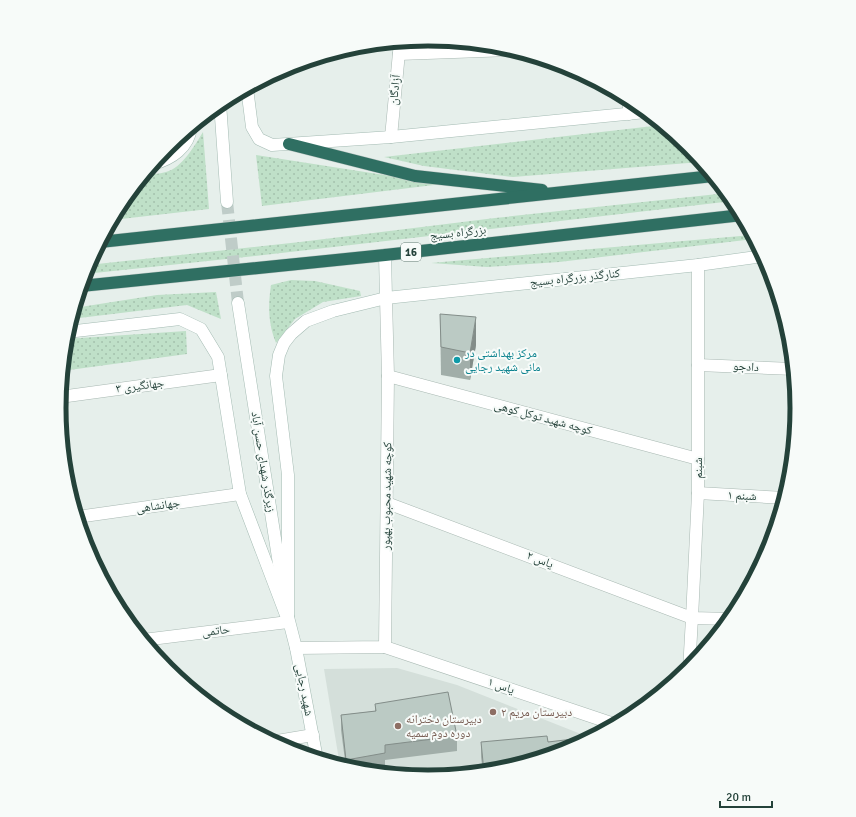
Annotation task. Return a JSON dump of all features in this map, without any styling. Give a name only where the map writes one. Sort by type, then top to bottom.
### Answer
[{"type":"highway","points":[[289,144],[415,176],[565,192]]},
{"type":"highway","points":[[107,241],[707,177]]},
{"type":"highway","name":"بزرگراه بسیج","points":[[87,285],[385,255],[735,216]]},
{"type":"street","name":"آزادگان","points":[[391,138],[400,47]]},
{"type":"street","points":[[399,54],[487,51]]},
{"type":"street","points":[[248,95],[252,127],[259,139],[272,145],[391,138],[638,113]]},
{"type":"street","points":[[629,107],[629,114]]},
{"type":"street","points":[[221,111],[227,202]]},
{"type":"street","points":[[162,162],[180,151],[188,137]]},
{"type":"street","name":"کوچه شهید محبوب بهپور","points":[[385,255],[388,376],[385,647]]},
{"type":"street","name":"کنارگذر بزرگراه بسیج","points":[[288,622],[288,475],[276,376],[278,355],[284,343],[291,334],[306,321],[333,311],[386,298],[698,265],[757,257]]},
{"type":"street","name":"شبنم","points":[[689,660],[698,493],[698,265]]},
{"type":"street","name":"زیرگذر شهدای حسن آباد","points":[[238,303],[288,622]]},
{"type":"street","points":[[74,331],[180,319],[201,329],[218,357],[240,494],[288,622]]},
{"type":"street","name":"دادجو","points":[[698,365],[788,369]]},
{"type":"street","name":"جهانگیری ۳","points":[[66,396],[221,375]]},
{"type":"street","name":"کوچه شهید توکل کوهی","points":[[388,376],[698,459]]},
{"type":"street","name":"شبنم ۱","points":[[698,493],[779,498]]},
{"type":"street","name":"جهانشاهی","points":[[82,516],[240,494]]},
{"type":"street","name":"یاس ۲","points":[[387,503],[692,618],[722,620]]},
{"type":"street","name":"حاتمی","points":[[148,639],[288,622]]},
{"type":"street","name":"شهید رجایی","points":[[288,622],[296,648],[316,754]]},
{"type":"street","points":[[296,648],[385,647]]},
{"type":"street","name":"یاس ۱","points":[[385,647],[609,722]]},
{"type":"street","points":[[282,740],[313,735]]},
{"type":"shaded area","name":"دبیرستان دخترانه دوره دوم سمیه","points":[[397,668],[457,685],[585,735],[545,752],[522,759],[475,768],[428,771],[404,770],[381,768],[339,760],[324,669]]},
{"type":"green space","points":[[655,126],[695,163],[513,177],[424,166],[384,157]]},
{"type":"green space","points":[[203,132],[209,209],[119,219],[151,175],[172,170],[183,161]]},
{"type":"green space","points":[[256,155],[442,184],[262,206]]},
{"type":"green space","points":[[720,194],[725,202],[92,273],[96,264],[300,242],[495,218]]},
{"type":"green space","points":[[746,235],[749,240],[559,262],[487,267],[431,263]]},
{"type":"green space","points":[[291,280],[315,281],[360,291],[361,296],[323,302],[295,319],[276,343],[271,329],[269,314],[271,285]]},
{"type":"green space","points":[[216,292],[221,319],[187,305],[77,318],[80,307],[157,295]]},
{"type":"green space","points":[[186,331],[187,354],[68,370],[72,339]]},
{"type":"building","points":[[440,314],[476,317],[470,353],[441,347]]},
{"type":"building","points":[[448,692],[457,736],[385,745],[385,753],[346,760],[341,715],[376,711],[375,704]]},
{"type":"building","points":[[547,736],[548,742],[578,738],[545,752],[522,759],[483,767],[481,742]]},
{"type":"tunnel","points":[[227,202],[238,303]]},
{"type":"place","name":"مرکز بهداشتی در مانی شهید رجایی","points":[[457,360]]},
{"type":"place","name":"دبیرستان مریم ۲","points":[[493,712]]},
{"type":"place","name":"دبیرستان دخترانه دوره دوم سمیه","points":[[398,726]]}]
